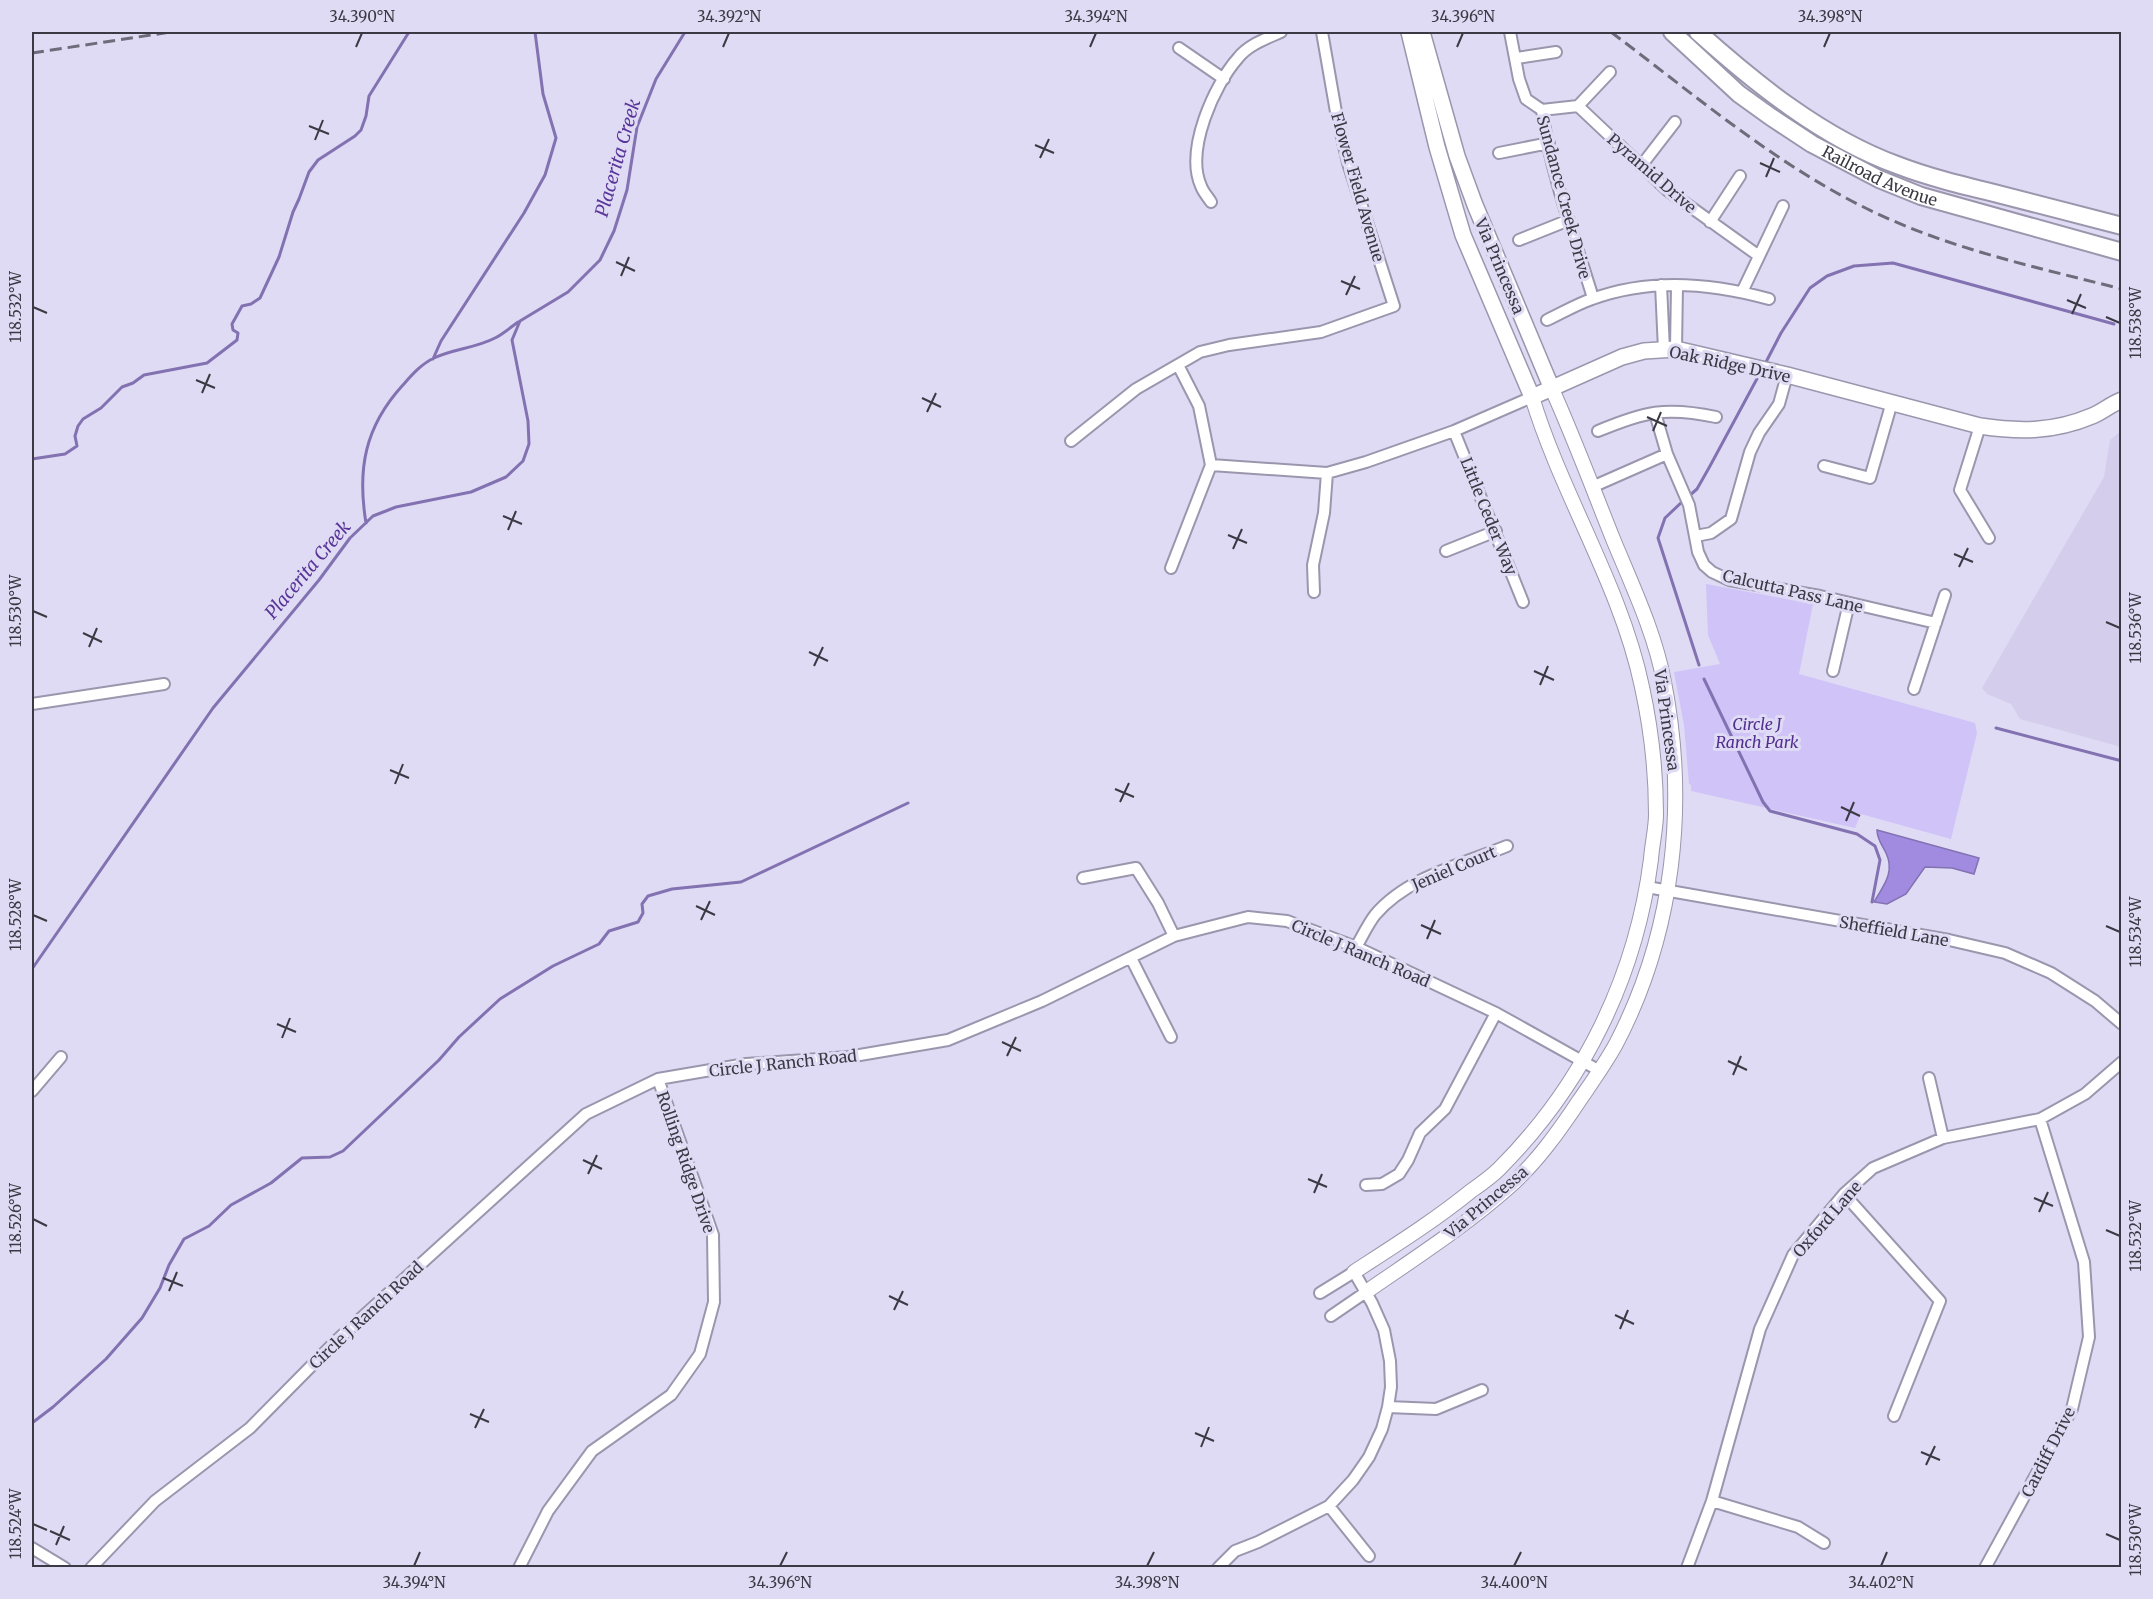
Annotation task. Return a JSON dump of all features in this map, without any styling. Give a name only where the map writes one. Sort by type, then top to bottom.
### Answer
[{"type":"main road","name":"Via Princessa","points":[[1409,32],[1437,147],[1463,235],[1532,398]]},
{"type":"main road","name":"Via Princessa","points":[[1422,32],[1437,90],[1467,185],[1552,388]]},
{"type":"main road","name":"Railroad Avenue","points":[[1672,32],[1739,94],[1771,117],[1812,144],[1879,179],[1922,196],[2121,252]]},
{"type":"main road","name":"Railroad Avenue","points":[[1698,32],[1738,68],[1797,112],[1853,145],[1895,165],[1931,177],[2121,226]]},
{"type":"main road","name":"Oak Ridge Drive","points":[[1532,398],[1622,357],[1644,351],[1670,350],[1787,375],[1980,426],[2010,430],[2049,429],[2070,425],[2096,415],[2120,398]]},
{"type":"street","points":[[1211,202],[1200,185],[1197,163],[1199,136],[1209,102],[1239,57],[1260,41],[1281,32]]},
{"type":"street","name":"Flower Field Avenue","points":[[1178,365],[1200,352],[1229,345],[1321,332],[1394,306],[1348,163],[1336,112],[1322,32]]},
{"type":"street","name":"Sundance Creek Drive","points":[[1510,32],[1526,99],[1542,110],[1569,220],[1593,298]]},
{"type":"street","points":[[1179,48],[1224,79]]},
{"type":"street","points":[[1517,58],[1556,52]]},
{"type":"street","points":[[1542,110],[1578,106],[1611,72]]},
{"type":"street","name":"Pyramid Drive","points":[[1578,106],[1667,190],[1759,256]]},
{"type":"street","points":[[1641,166],[1676,123]]},
{"type":"street","points":[[1498,153],[1549,142]]},
{"type":"street","points":[[1710,222],[1740,176]]},
{"type":"street","points":[[1742,292],[1783,206]]},
{"type":"street","points":[[1519,240],[1569,220]]},
{"type":"street","points":[[1661,285],[1670,350]]},
{"type":"street","points":[[1547,320],[1593,298],[1641,286],[1694,285],[1742,292],[1769,300]]},
{"type":"street","points":[[1670,350],[1677,286]]},
{"type":"street","points":[[1071,441],[1136,389],[1178,365],[1199,406],[1211,465],[1171,568]]},
{"type":"street","points":[[1696,536],[1711,533],[1731,519],[1750,452],[1759,433],[1779,404],[1787,375]]},
{"type":"street","name":"Via Princessa","points":[[1331,1316],[1455,1230],[1510,1185],[1539,1156],[1600,1071],[1616,1043],[1635,1002],[1657,936],[1668,890],[1676,796],[1664,681],[1651,634],[1552,388]]},
{"type":"street","name":"Oak Ridge Drive","points":[[1211,465],[1327,473],[1366,462],[1454,431],[1532,398]]},
{"type":"street","name":"Via Princessa","points":[[1320,1293],[1443,1214],[1497,1171],[1531,1135],[1583,1062],[1623,976],[1636,940],[1647,887],[1656,816],[1654,771],[1642,687],[1617,608],[1532,398]]},
{"type":"street","points":[[1824,466],[1870,478],[1892,402]]},
{"type":"street","points":[[1598,431],[1633,417],[1655,413],[1686,411],[1716,417]]},
{"type":"street","name":"Calcutta Pass Lane","points":[[1655,413],[1667,454],[1689,505],[1698,552],[1704,565],[1712,572],[1729,580],[1820,596],[1936,623]]},
{"type":"street","points":[[1980,426],[1960,490],[1989,538]]},
{"type":"street","name":"Little Ceder Way","points":[[1454,431],[1523,602]]},
{"type":"street","points":[[1592,487],[1667,454]]},
{"type":"street","points":[[1314,592],[1314,565],[1324,513],[1327,473]]},
{"type":"street","points":[[1446,551],[1496,531]]},
{"type":"street","points":[[1914,689],[1945,595]]},
{"type":"street","points":[[1833,671],[1849,603]]},
{"type":"street","points":[[32,704],[164,684]]},
{"type":"street","name":"Jeniel Court","points":[[1356,947],[1375,915],[1401,891],[1507,846]]},
{"type":"street","points":[[1083,878],[1136,868],[1158,903],[1174,936]]},
{"type":"street","name":"Sheffield Lane","points":[[1647,887],[1949,940],[2005,953],[2050,973],[2095,1000],[2121,1024]]},
{"type":"street","name":"Circle J Ranch Road","points":[[91,1568],[155,1501],[250,1428],[336,1341],[586,1114],[658,1079],[746,1064],[848,1057],[948,1041],[1042,1001],[1174,936],[1248,917],[1287,921],[1356,947],[1496,1013],[1600,1071]]},
{"type":"street","points":[[1131,958],[1171,1037]]},
{"type":"street","points":[[1366,1185],[1382,1184],[1399,1174],[1408,1160],[1419,1132],[1445,1109],[1496,1013]]},
{"type":"street","points":[[32,1091],[61,1057]]},
{"type":"street","name":"Oxford Lane","points":[[1687,1568],[1712,1502],[1760,1329],[1793,1255],[1844,1194],[1873,1168],[1943,1138],[2040,1119],[2085,1094],[2121,1062]]},
{"type":"street","points":[[1929,1078],[1943,1138]]},
{"type":"street","name":"Rolling Ridge Drive","points":[[519,1568],[548,1511],[592,1451],[671,1395],[700,1354],[714,1302],[713,1235],[658,1079]]},
{"type":"street","name":"Cardiff Drive","points":[[1985,1568],[2072,1409],[2089,1337],[2084,1262],[2040,1119]]},
{"type":"street","points":[[1844,1194],[1940,1300],[1894,1416]]},
{"type":"street","points":[[1218,1568],[1235,1551],[1329,1506],[1370,1457],[1382,1429],[1388,1407],[1391,1387],[1390,1361],[1384,1330],[1354,1272]]},
{"type":"street","points":[[1388,1407],[1436,1409],[1482,1390]]},
{"type":"street","points":[[1712,1502],[1798,1527],[1824,1543]]},
{"type":"street","points":[[1329,1506],[1369,1556]]},
{"type":"street","points":[[32,1548],[65,1568]]},
{"type":"shaded area","points":[[2121,431],[2121,747],[2020,719],[2011,704],[1987,694],[1982,688],[2104,477],[2110,440]]},
{"type":"shaded area","points":[[1877,830],[1979,858],[1974,874],[1952,868],[1925,867],[1906,894],[1887,904],[1874,902],[1889,872],[1886,853]]},
{"type":"green space","name":"Circle J Ranch Park","points":[[1706,584],[1813,604],[1799,674],[1975,723],[1977,733],[1951,839],[1861,814],[1855,828],[1691,791],[1684,725],[1674,672],[1720,664],[1708,635]]},
{"type":"waterway","points":[[32,459],[65,454],[77,446],[75,436],[83,419],[101,408],[122,387],[144,375],[207,363],[237,340],[238,333],[233,330],[232,324],[242,306],[251,304],[260,298],[279,257],[309,172],[318,160],[361,130],[369,96],[409,32]]},
{"type":"waterway","points":[[433,359],[441,341],[524,213],[545,175],[556,138],[543,94],[535,32]]},
{"type":"waterway","name":"Placerita Creek","points":[[32,969],[213,708],[319,580],[350,538],[373,516],[396,507],[471,492],[506,477],[523,461],[529,444],[528,421],[512,340],[520,321],[568,292],[600,260],[614,231],[627,190],[637,127],[656,79],[685,32]]},
{"type":"waterway","points":[[1765,364],[1781,333],[1810,288],[1827,276],[1854,266],[1893,263],[2114,324]]},
{"type":"waterway","points":[[366,523],[363,485],[367,450],[372,433],[389,401],[413,374],[429,361],[441,355],[488,341],[501,335],[518,322]]},
{"type":"waterway","points":[[1689,496],[1697,489],[1759,375]]},
{"type":"waterway","points":[[1684,500],[1665,518],[1658,538],[1699,665]]},
{"type":"waterway","points":[[1704,679],[1763,802],[1770,811],[1857,834],[1875,846],[1880,860],[1872,902]]},
{"type":"waterway","points":[[1996,728],[2122,761]]},
{"type":"waterway","points":[[32,1423],[106,1359],[142,1318],[160,1288],[169,1265],[184,1239],[209,1226],[231,1205],[271,1183],[302,1158],[330,1157],[343,1151],[500,999],[553,966],[599,944],[609,931],[638,922],[643,913],[642,904],[648,896],[672,889],[741,882],[908,803]]},
{"type":"railway","points":[[32,53],[171,32]]},
{"type":"railway","points":[[1611,32],[1773,154],[1842,196],[1907,227],[1967,248],[2122,289]]}]
